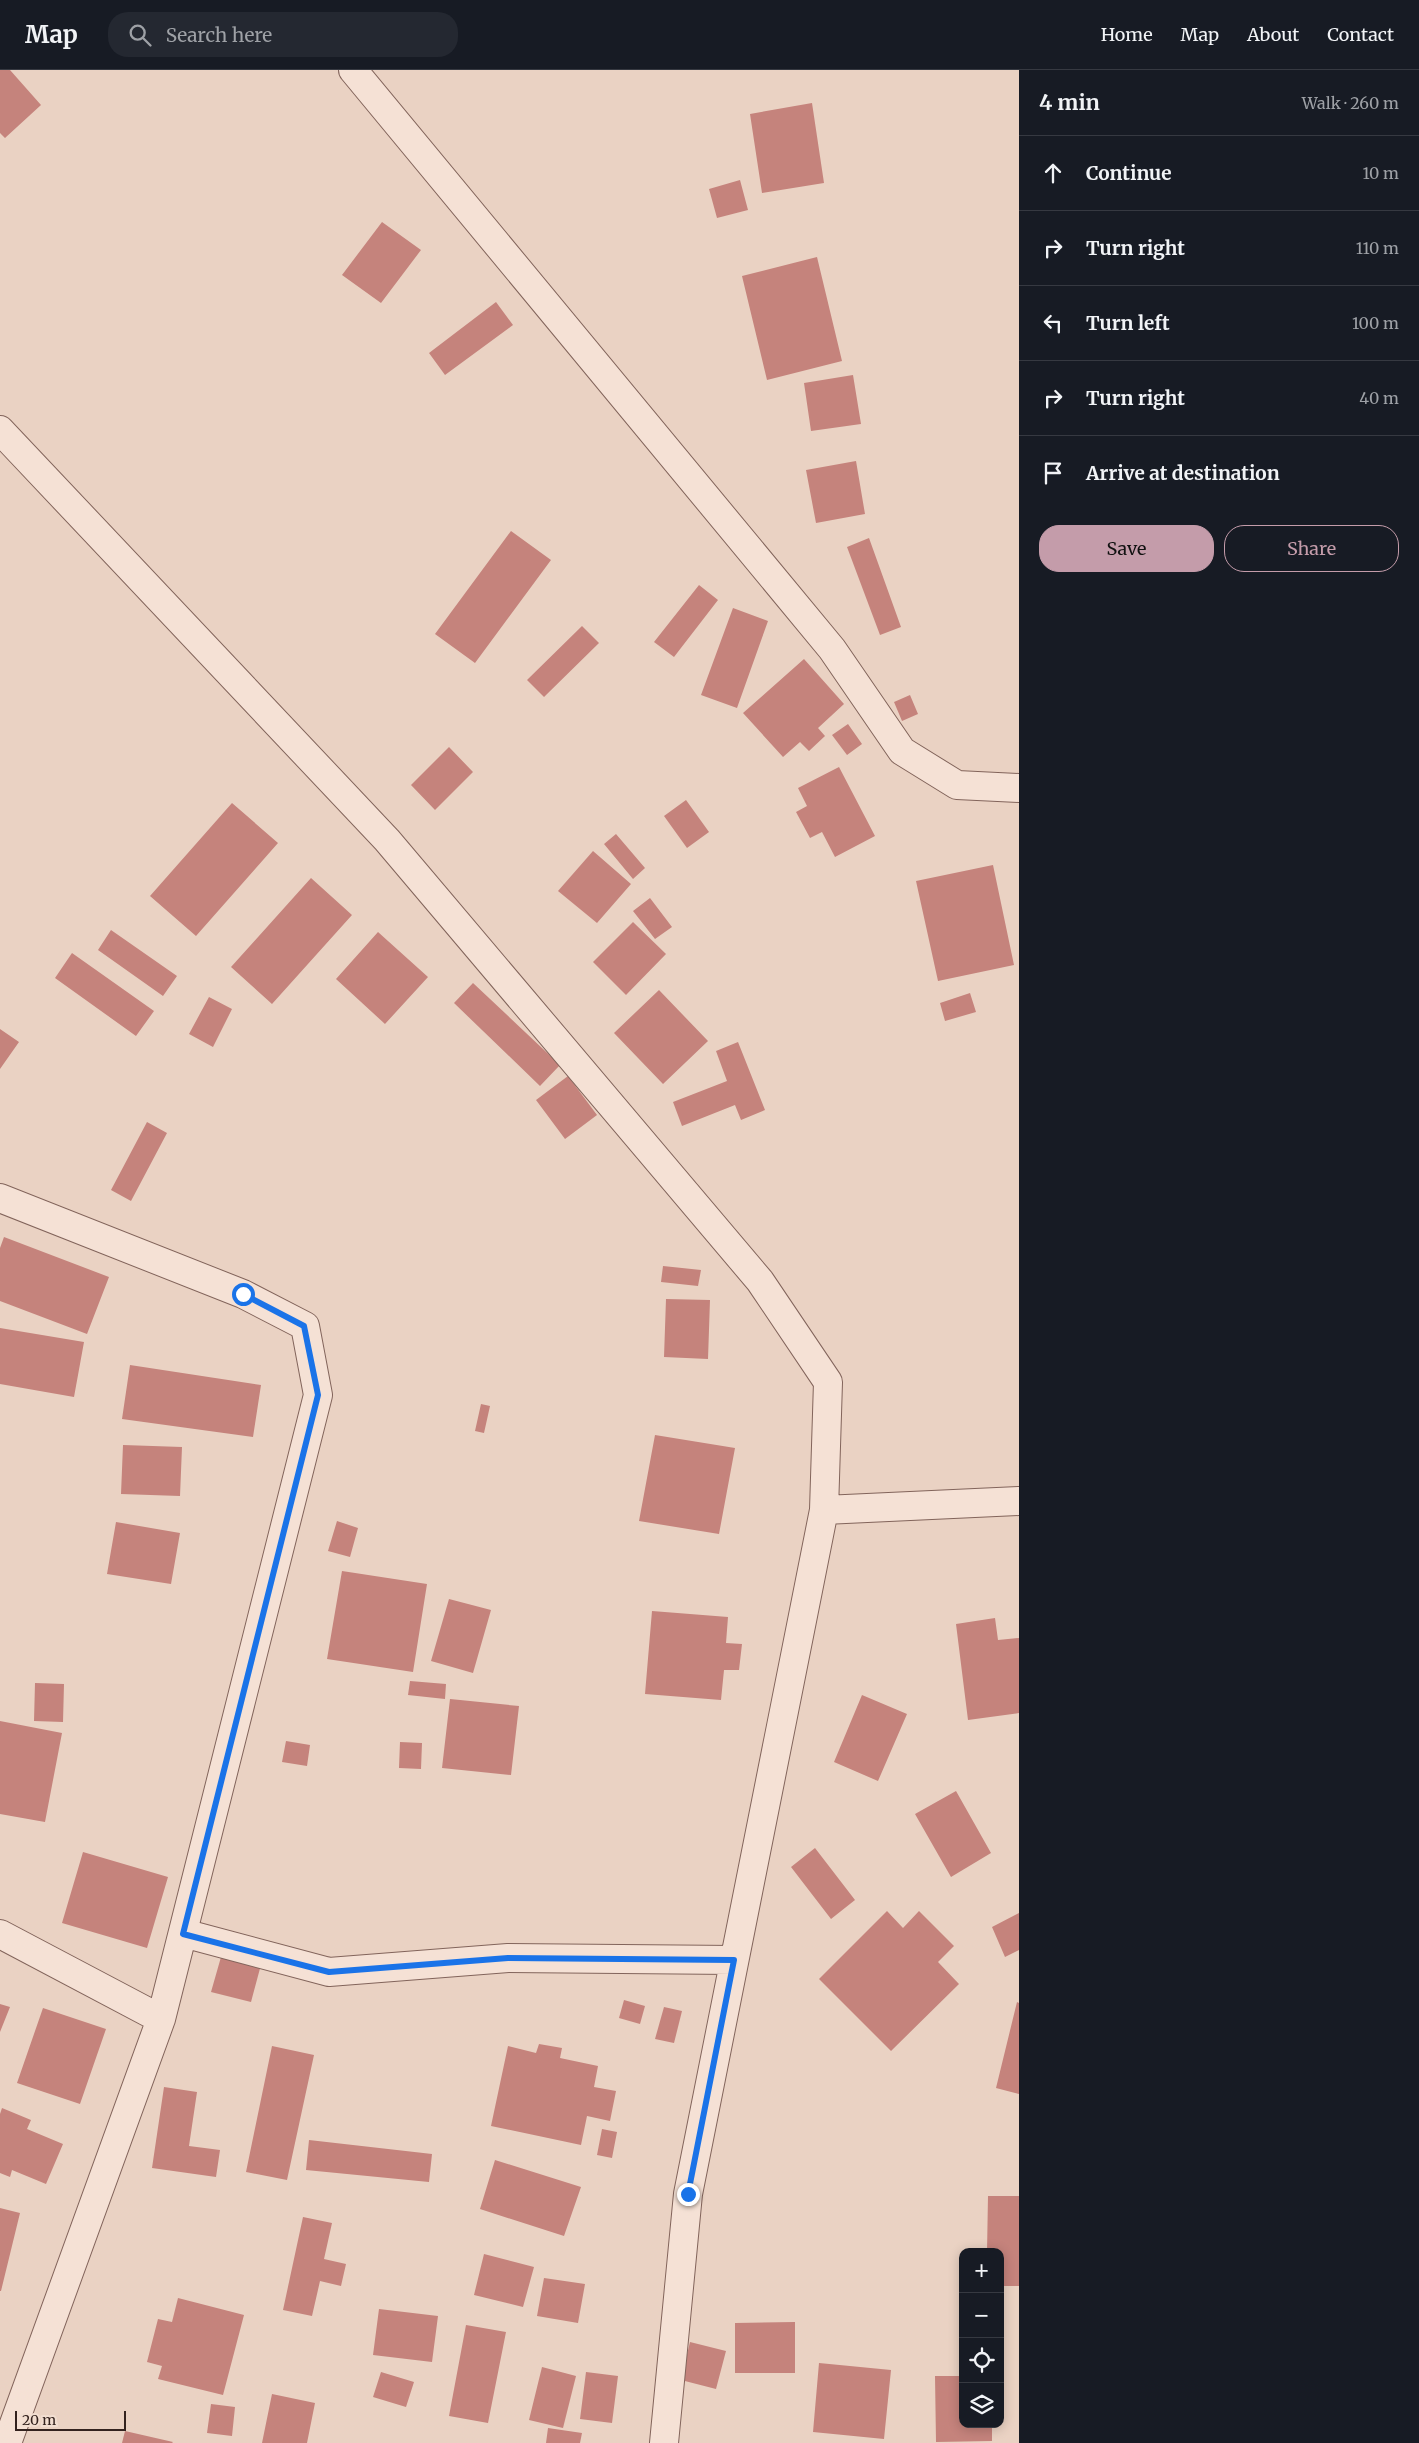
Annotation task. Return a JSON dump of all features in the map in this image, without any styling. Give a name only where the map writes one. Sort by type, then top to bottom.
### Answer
[{"type":"street","points":[[353,70],[832,648],[902,751],[956,785],[1019,788]]},
{"type":"street","points":[[0,430],[387,840],[760,1281],[828,1382],[824,1510],[688,2194],[664,2443]]},
{"type":"street","points":[[0,1198],[243,1294],[304,1326],[318,1395],[161,2019],[8,2443]]},
{"type":"street","points":[[824,1510],[1019,1501]]},
{"type":"street","points":[[0,1934],[161,2019]]},
{"type":"street","points":[[183,1934],[329,1972],[508,1958],[734,1960]]},
{"type":"building","points":[[0,70],[10,70],[41,105],[5,138],[0,133]]},
{"type":"building","points":[[812,103],[824,183],[762,193],[750,114]]},
{"type":"building","points":[[740,180],[748,210],[717,218],[709,189]]},
{"type":"building","points":[[382,222],[421,250],[381,303],[342,275]]},
{"type":"building","points":[[817,257],[842,361],[767,380],[742,276]]},
{"type":"building","points":[[496,302],[513,325],[445,375],[429,353]]},
{"type":"building","points":[[853,375],[861,424],[811,431],[804,383]]},
{"type":"building","points":[[856,461],[865,514],[816,523],[806,470]]},
{"type":"building","points":[[511,531],[551,560],[475,663],[435,634]]},
{"type":"building","points":[[869,538],[901,627],[880,635],[847,547]]},
{"type":"building","points":[[699,585],[718,600],[674,657],[654,642]]},
{"type":"building","points":[[733,608],[768,621],[737,708],[701,695]]},
{"type":"building","points":[[582,626],[599,643],[544,697],[527,680]]},
{"type":"building","points":[[804,659],[844,704],[818,728],[825,736],[809,751],[800,742],[783,757],[743,713]]},
{"type":"building","points":[[910,695],[918,714],[902,721],[894,702]]},
{"type":"building","points":[[848,724],[862,744],[847,755],[832,735]]},
{"type":"building","points":[[449,747],[473,772],[435,810],[411,785]]},
{"type":"building","points":[[839,767],[875,836],[835,857],[822,832],[810,838],[796,812],[807,806],[798,788]]},
{"type":"building","points":[[686,800],[709,832],[687,848],[664,816]]},
{"type":"building","points":[[232,803],[278,843],[196,936],[150,896]]},
{"type":"building","points":[[616,834],[645,868],[633,879],[604,844]]},
{"type":"building","points":[[593,851],[631,884],[597,923],[558,891]]},
{"type":"building","points":[[993,865],[1014,965],[938,981],[916,881]]},
{"type":"building","points":[[311,878],[352,915],[272,1004],[231,967]]},
{"type":"building","points":[[650,898],[672,927],[655,939],[633,911]]},
{"type":"building","points":[[633,922],[666,954],[626,995],[593,962]]},
{"type":"building","points":[[111,930],[177,976],[163,996],[98,950]]},
{"type":"building","points":[[378,932],[428,977],[385,1024],[336,979]]},
{"type":"building","points":[[72,953],[154,1011],[136,1036],[55,978]]},
{"type":"building","points":[[473,983],[560,1065],[540,1086],[454,1003]]},
{"type":"building","points":[[659,990],[708,1041],[663,1084],[614,1033]]},
{"type":"building","points":[[970,993],[976,1012],[945,1021],[940,1003]]},
{"type":"building","points":[[209,997],[232,1009],[213,1047],[189,1034]]},
{"type":"building","points":[[0,1029],[19,1042],[0,1069]]},
{"type":"building","points":[[738,1042],[765,1110],[741,1120],[735,1105],[682,1126],[673,1102],[727,1081],[716,1051]]},
{"type":"building","points":[[568,1076],[597,1115],[565,1139],[536,1100]]},
{"type":"building","points":[[147,1122],[167,1133],[131,1201],[111,1190]]},
{"type":"building","points":[[4,1237],[109,1277],[87,1334],[0,1301],[0,1248]]},
{"type":"building","points":[[663,1266],[701,1270],[698,1286],[661,1282]]},
{"type":"building","points":[[666,1299],[710,1300],[708,1359],[664,1357]]},
{"type":"building","points":[[0,1328],[84,1342],[74,1397],[0,1384]]},
{"type":"building","points":[[130,1365],[261,1385],[253,1437],[122,1419]]},
{"type":"building","points":[[481,1404],[490,1406],[484,1433],[475,1431]]},
{"type":"building","points":[[655,1435],[735,1448],[719,1534],[639,1521]]},
{"type":"building","points":[[123,1445],[182,1447],[180,1496],[121,1494]]},
{"type":"building","points":[[337,1521],[358,1528],[350,1557],[328,1551]]},
{"type":"building","points":[[116,1522],[180,1533],[171,1584],[107,1574]]},
{"type":"building","points":[[342,1571],[427,1584],[413,1672],[327,1659]]},
{"type":"building","points":[[449,1599],[491,1610],[473,1673],[431,1661]]},
{"type":"building","points":[[652,1611],[728,1617],[726,1643],[742,1644],[739,1670],[724,1670],[721,1700],[645,1694]]},
{"type":"building","points":[[995,1618],[998,1640],[1019,1638],[1019,1713],[968,1720],[956,1624]]},
{"type":"building","points":[[410,1681],[446,1684],[445,1699],[408,1695]]},
{"type":"building","points":[[35,1683],[64,1684],[63,1722],[34,1721]]},
{"type":"building","points":[[862,1695],[907,1714],[878,1781],[834,1762]]},
{"type":"building","points":[[450,1699],[519,1706],[511,1775],[442,1768]]},
{"type":"building","points":[[0,1721],[62,1733],[45,1822],[0,1814]]},
{"type":"building","points":[[286,1741],[310,1745],[307,1766],[282,1762]]},
{"type":"building","points":[[400,1742],[422,1743],[421,1769],[399,1768]]},
{"type":"building","points":[[956,1791],[991,1853],[951,1877],[915,1814]]},
{"type":"building","points":[[815,1848],[855,1900],[831,1919],[791,1867]]},
{"type":"building","points":[[83,1852],[168,1877],[147,1948],[62,1923]]},
{"type":"building","points":[[887,1911],[903,1928],[919,1911],[954,1946],[938,1962],[959,1984],[891,2051],[819,1979]]},
{"type":"building","points":[[1019,1913],[1019,1950],[1005,1957],[992,1927]]},
{"type":"building","points":[[223,1950],[262,1961],[251,2002],[211,1992]]},
{"type":"building","points":[[624,2000],[645,2006],[640,2024],[619,2018]]},
{"type":"building","points":[[1017,2002],[1019,2003],[1019,2094],[996,2088]]},
{"type":"building","points":[[0,2004],[10,2007],[0,2032]]},
{"type":"building","points":[[664,2007],[682,2011],[674,2043],[655,2039]]},
{"type":"building","points":[[43,2008],[106,2029],[80,2104],[17,2083]]},
{"type":"building","points":[[539,2044],[562,2048],[560,2058],[598,2066],[594,2087],[616,2091],[610,2121],[587,2116],[581,2145],[491,2126],[508,2046],[536,2053]]},
{"type":"building","points":[[272,2046],[314,2055],[287,2180],[246,2172]]},
{"type":"building","points":[[164,2087],[197,2092],[189,2146],[220,2150],[216,2177],[152,2168]]},
{"type":"building","points":[[2,2108],[31,2120],[27,2129],[63,2144],[46,2184],[12,2170],[10,2177],[0,2173],[0,2114]]},
{"type":"building","points":[[602,2129],[617,2132],[612,2158],[597,2155]]},
{"type":"building","points":[[309,2140],[432,2154],[429,2182],[306,2170]]},
{"type":"building","points":[[495,2160],[581,2187],[564,2236],[480,2209]]},
{"type":"building","points":[[988,2196],[1019,2196],[1019,2286],[1004,2286],[1004,2248],[987,2248]]},
{"type":"building","points":[[0,2208],[20,2213],[1,2291],[0,2291]]},
{"type":"building","points":[[303,2217],[332,2223],[324,2259],[346,2264],[341,2286],[320,2281],[312,2316],[283,2310]]},
{"type":"building","points":[[484,2254],[534,2267],[523,2307],[474,2295]]},
{"type":"building","points":[[544,2278],[585,2284],[578,2323],[537,2316]]},
{"type":"building","points":[[178,2298],[244,2315],[223,2395],[158,2379],[162,2366],[147,2362],[158,2319],[172,2322]]},
{"type":"building","points":[[379,2309],[438,2316],[432,2362],[373,2355]]},
{"type":"building","points":[[795,2322],[795,2373],[735,2373],[735,2323]]},
{"type":"building","points":[[466,2325],[506,2332],[488,2423],[449,2416]]},
{"type":"building","points":[[690,2342],[726,2351],[716,2389],[681,2380]]},
{"type":"building","points":[[819,2363],[891,2370],[884,2439],[813,2432]]},
{"type":"building","points":[[542,2367],[576,2376],[563,2428],[529,2420]]},
{"type":"building","points":[[381,2372],[414,2382],[406,2407],[373,2397]]},
{"type":"building","points":[[586,2372],[618,2376],[612,2423],[580,2419]]},
{"type":"building","points":[[935,2376],[959,2376],[959,2428],[992,2428],[992,2441],[936,2442]]},
{"type":"building","points":[[272,2394],[315,2403],[307,2443],[262,2443]]},
{"type":"building","points":[[211,2404],[235,2407],[232,2436],[207,2433]]},
{"type":"building","points":[[548,2428],[582,2433],[580,2443],[546,2443]]},
{"type":"building","points":[[125,2431],[173,2442],[122,2443]]},
{"type":"route","points":[[243,1294],[304,1326],[318,1395],[183,1934],[329,1972],[508,1958],[734,1960],[688,2194]]}]
